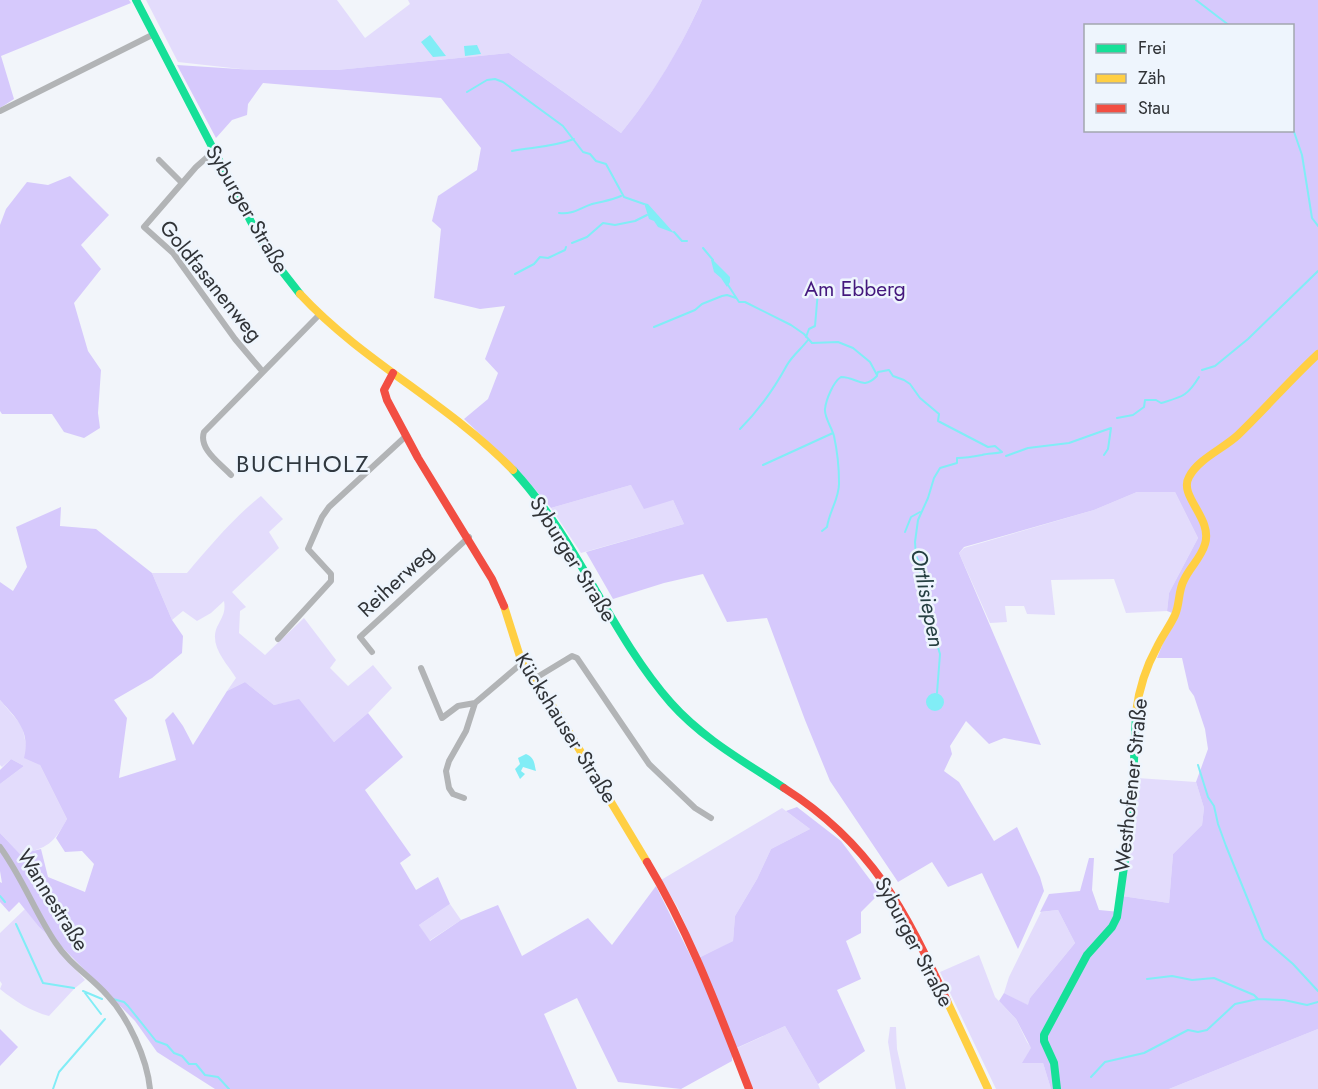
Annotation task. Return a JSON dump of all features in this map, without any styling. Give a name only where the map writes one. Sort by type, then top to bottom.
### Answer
[{"type":"street","name":"Syburger Straße","points":[[136,0],[213,152],[274,262],[320,314],[364,352],[476,434],[507,464],[533,493],[571,548],[627,645],[674,706],[721,747],[815,809],[848,838],[869,861],[908,921],[988,1089]]},
{"type":"street","points":[[0,111],[154,34]]},
{"type":"street","name":"Goldfasanenweg","points":[[213,152],[182,183],[144,227],[173,253],[235,339],[263,372]]},
{"type":"street","points":[[159,160],[182,183]]},
{"type":"street","points":[[231,475],[204,445],[202,436],[204,432],[320,314]]},
{"type":"street","name":"Westhofener Straße","points":[[1057,1089],[1054,1063],[1044,1041],[1044,1035],[1087,955],[1112,927],[1117,917],[1130,827],[1134,733],[1141,686],[1152,657],[1176,614],[1177,596],[1182,582],[1203,551],[1206,541],[1207,530],[1204,519],[1192,502],[1186,486],[1188,478],[1240,434],[1318,354]]},
{"type":"street","name":"Kückshauser Straße","points":[[393,373],[384,390],[385,395],[406,436],[469,537],[497,588],[522,663],[586,758],[662,886],[714,999],[749,1089]]},
{"type":"street","points":[[278,639],[331,581],[331,574],[308,549],[322,518],[336,499],[406,436]]},
{"type":"street","name":"Reiherweg","points":[[372,652],[360,637],[469,537]]},
{"type":"street","points":[[534,679],[574,656],[649,764],[695,808],[711,819]]},
{"type":"street","points":[[421,669],[442,718],[458,706],[475,703],[522,663]]},
{"type":"street","points":[[464,798],[453,794],[447,780],[448,761],[466,732],[475,703]]},
{"type":"street","name":"Wannestraße","points":[[0,847],[54,941],[72,963],[115,1005],[142,1054],[148,1072],[150,1089]]},
{"type":"shaded area","points":[[146,0],[337,0],[365,38],[410,4],[408,0],[702,0],[666,70],[621,133],[509,53],[337,70],[250,70],[178,62]]},
{"type":"shaded area","points":[[631,485],[673,500],[684,524],[581,553],[551,508]]},
{"type":"shaded area","points":[[1137,492],[1175,492],[1198,538],[1169,593],[1167,611],[1126,613],[1114,579],[1051,580],[1055,615],[1027,614],[1024,606],[1005,606],[1007,622],[990,623],[959,553],[964,548],[1094,510]]},
{"type":"shaded area","points":[[261,496],[283,519],[269,532],[279,548],[232,592],[246,607],[240,611],[239,633],[265,655],[304,618],[336,660],[330,668],[348,686],[373,665],[392,688],[368,713],[334,742],[299,700],[274,705],[245,682],[227,691],[236,678],[220,654],[215,641],[217,627],[224,611],[224,601],[211,613],[197,621],[183,611],[172,620],[152,573],[187,573],[232,523]]},
{"type":"shaded area","points":[[0,700],[22,726],[27,749],[40,765],[67,819],[49,844],[20,854],[0,833],[0,784],[24,766],[11,759],[2,767],[0,765]]},
{"type":"shaded area","points":[[1137,778],[1196,782],[1204,808],[1202,825],[1173,854],[1169,903],[1122,896]]},
{"type":"shaded area","points":[[782,808],[810,829],[771,849],[757,879],[735,916],[733,941],[700,959],[678,908],[661,880]]},
{"type":"shaded area","points":[[450,904],[461,920],[429,941],[419,925]]},
{"type":"shaded area","points":[[25,909],[85,980],[49,1016],[23,1005],[0,989],[2,984],[0,981],[0,933]]},
{"type":"shaded area","points":[[1058,910],[1075,943],[1030,998],[1029,1006],[1004,993],[1009,977],[1041,912]]},
{"type":"shaded area","points":[[979,955],[995,997],[1016,1019],[1027,1042],[1043,1063],[1051,1089],[996,1089],[940,972]]},
{"type":"shaded area","points":[[785,1026],[820,1089],[751,1089],[735,1049]]},
{"type":"shaded area","points":[[890,1027],[896,1027],[897,1049],[906,1089],[896,1089],[888,1042]]},
{"type":"shaded area","points":[[1318,1029],[1318,1089],[1169,1089]]},
{"type":"green space","points":[[0,0],[129,0],[131,3],[1,56],[14,99],[0,108]]},
{"type":"green space","name":"Am Ebberg","points":[[702,0],[1318,0],[1318,1029],[1169,1089],[1051,1089],[1043,1063],[1022,1063],[1031,1048],[1016,1019],[999,1001],[1004,993],[1028,1005],[1030,998],[1075,943],[1058,910],[1040,912],[1049,894],[1080,891],[1089,858],[1094,858],[1092,890],[1099,910],[1120,912],[1122,896],[1169,903],[1173,854],[1202,825],[1204,808],[1196,782],[1208,749],[1205,729],[1194,696],[1189,689],[1182,658],[1157,658],[1175,614],[1167,611],[1169,593],[1198,538],[1175,492],[1137,492],[1094,510],[964,547],[959,553],[1041,745],[1004,738],[989,744],[966,721],[950,746],[952,754],[944,771],[959,782],[994,841],[1017,827],[1040,877],[1044,891],[1018,949],[982,873],[948,887],[932,862],[898,882],[830,781],[767,618],[727,622],[703,574],[613,599],[586,552],[684,524],[673,500],[644,509],[631,485],[551,508],[522,474],[464,419],[488,399],[498,373],[485,359],[505,306],[480,309],[434,298],[441,229],[432,221],[438,196],[477,170],[481,148],[441,98],[263,83],[248,104],[247,115],[232,120],[216,138],[177,65],[254,70],[337,70],[509,53],[621,133],[676,52]]},
{"type":"green space","points":[[70,176],[109,215],[81,245],[101,269],[74,303],[88,351],[101,370],[98,413],[100,428],[84,438],[64,432],[52,414],[2,414],[0,411],[0,225],[6,209],[27,182],[48,185]]},
{"type":"green space","points":[[61,507],[60,526],[96,529],[152,573],[172,620],[183,636],[182,653],[152,678],[114,700],[127,718],[119,778],[176,760],[165,720],[173,712],[193,745],[227,691],[245,682],[274,705],[299,699],[334,742],[368,713],[403,757],[365,790],[411,855],[400,863],[416,890],[438,877],[450,904],[419,925],[430,941],[461,920],[498,905],[522,956],[588,918],[612,945],[656,886],[693,961],[733,941],[735,916],[757,879],[771,849],[810,829],[786,811],[797,807],[841,841],[880,893],[861,912],[861,933],[846,941],[861,979],[837,990],[865,1051],[818,1084],[785,1026],[732,1050],[732,1061],[681,1089],[618,1082],[577,998],[544,1014],[577,1089],[215,1089],[157,1052],[135,1021],[60,945],[39,927],[19,902],[9,912],[0,902],[0,882],[2,883],[0,833],[20,854],[41,849],[48,877],[85,892],[94,864],[82,851],[65,852],[56,838],[67,819],[40,765],[24,758],[26,748],[24,733],[0,700],[0,582],[13,591],[27,567],[16,527]]},
{"type":"green space","points":[[11,759],[24,766],[0,784],[0,770]]},
{"type":"green space","points":[[0,1029],[18,1047],[0,1066]]},
{"type":"water","points":[[430,35],[446,56],[433,57],[421,42]]},
{"type":"water","points":[[477,45],[481,54],[465,56],[464,46]]},
{"type":"water","points":[[644,203],[648,204],[674,233],[658,227],[654,221],[649,219]]},
{"type":"water","points":[[711,260],[730,277],[727,287],[714,272]]},
{"type":"water","points":[[935,693],[941,696],[944,702],[941,708],[935,711],[929,708],[926,702],[929,696]]},
{"type":"water","points":[[526,754],[533,759],[536,771],[523,767],[521,771],[525,774],[520,779],[515,769],[520,764],[518,758]]},
{"type":"waterway","points":[[1196,0],[1227,24]]},
{"type":"waterway","points":[[467,92],[487,80],[495,79],[503,82],[563,126],[583,152],[590,154],[596,161],[606,164],[624,197],[644,204]]},
{"type":"waterway","points":[[1294,132],[1302,155],[1312,218],[1318,226]]},
{"type":"waterway","points":[[512,151],[574,139]]},
{"type":"waterway","points":[[559,213],[572,212],[621,196]]},
{"type":"waterway","points":[[572,243],[587,237],[603,223],[615,225],[635,221],[647,215]]},
{"type":"waterway","points":[[674,232],[682,241],[687,241]]},
{"type":"waterway","points":[[515,274],[534,264],[540,257],[548,258],[565,250],[566,247]]},
{"type":"waterway","points":[[703,248],[713,260]]},
{"type":"waterway","points":[[1202,370],[1215,366],[1248,339],[1318,271]]},
{"type":"waterway","points":[[728,285],[739,302],[745,302],[791,325],[812,343],[838,342],[853,348],[870,362],[877,375],[878,372],[889,370],[893,376],[910,384],[920,398],[939,414],[938,421],[988,447],[995,446],[1002,452]]},
{"type":"waterway","points":[[806,337],[809,329],[815,326],[818,291]]},
{"type":"waterway","points":[[654,327],[722,296],[736,298]]},
{"type":"waterway","points":[[740,429],[760,407],[789,362],[808,340]]},
{"type":"waterway","points":[[822,531],[827,527],[839,488],[835,441],[825,412],[828,396],[841,377],[864,383],[877,376]]},
{"type":"waterway","points":[[1117,418],[1133,415],[1144,407],[1145,400],[1156,400],[1161,403],[1183,395],[1191,389],[1199,377]]},
{"type":"waterway","points":[[1006,456],[1028,448],[1069,443],[1111,428],[1108,449],[1104,455]]},
{"type":"waterway","points":[[763,465],[833,433]]},
{"type":"waterway","name":"Ortlisiepen","points":[[937,693],[940,654],[931,625],[932,610],[927,585],[920,573],[921,566],[916,556],[918,520],[940,468],[957,463],[957,458],[1002,452]]},
{"type":"waterway","points":[[905,532],[911,517],[920,512]]},
{"type":"waterway","points":[[1198,765],[1226,846],[1264,939],[1293,964],[1318,991]]},
{"type":"waterway","points":[[0,896],[5,902]]},
{"type":"waterway","points":[[16,924],[43,983],[74,988]]},
{"type":"waterway","points":[[1147,979],[1172,976],[1192,980],[1214,978],[1254,995],[1258,999]]},
{"type":"waterway","points":[[83,991],[102,999]]},
{"type":"waterway","points":[[85,993],[101,1014]]},
{"type":"waterway","points":[[113,999],[124,1002],[156,1041],[167,1045],[189,1064],[196,1064],[205,1075],[218,1077],[229,1089]]},
{"type":"waterway","points":[[1091,1077],[1105,1062],[1144,1053],[1188,1030],[1198,1032],[1207,1030],[1235,1004],[1258,999],[1284,1000],[1307,1005],[1318,1002]]},
{"type":"waterway","points":[[53,1089],[59,1072],[105,1019]]},
{"type":"traffic: fast","points":[[136,0],[250,220],[271,257],[300,294]]},
{"type":"traffic: fast","points":[[513,470],[556,526],[629,646],[671,703],[711,739],[784,788]]},
{"type":"traffic: fast","points":[[1057,1089],[1054,1063],[1044,1041],[1044,1035],[1087,955],[1112,927],[1117,917],[1132,810],[1136,712]]},
{"type":"traffic: slow","points":[[300,294],[351,341],[461,424],[513,470]]},
{"type":"traffic: slow","points":[[1136,712],[1141,687],[1150,662],[1175,615],[1184,580],[1205,544],[1204,525],[1188,492],[1189,477],[1198,465],[1238,435],[1318,354]]},
{"type":"traffic: slow","points":[[504,606],[522,663],[558,714],[647,862]]},
{"type":"traffic: slow","points":[[947,1001],[988,1089]]},
{"type":"traffic: jam","points":[[393,373],[384,390],[387,400],[418,458],[492,579],[504,606]]},
{"type":"traffic: jam","points":[[784,788],[815,809],[841,832],[883,881],[916,937],[947,1001]]},
{"type":"traffic: jam","points":[[647,862],[690,945],[749,1089]]},
{"type":"district","name":"BUCHHOLZ","points":[[303,463]]}]
